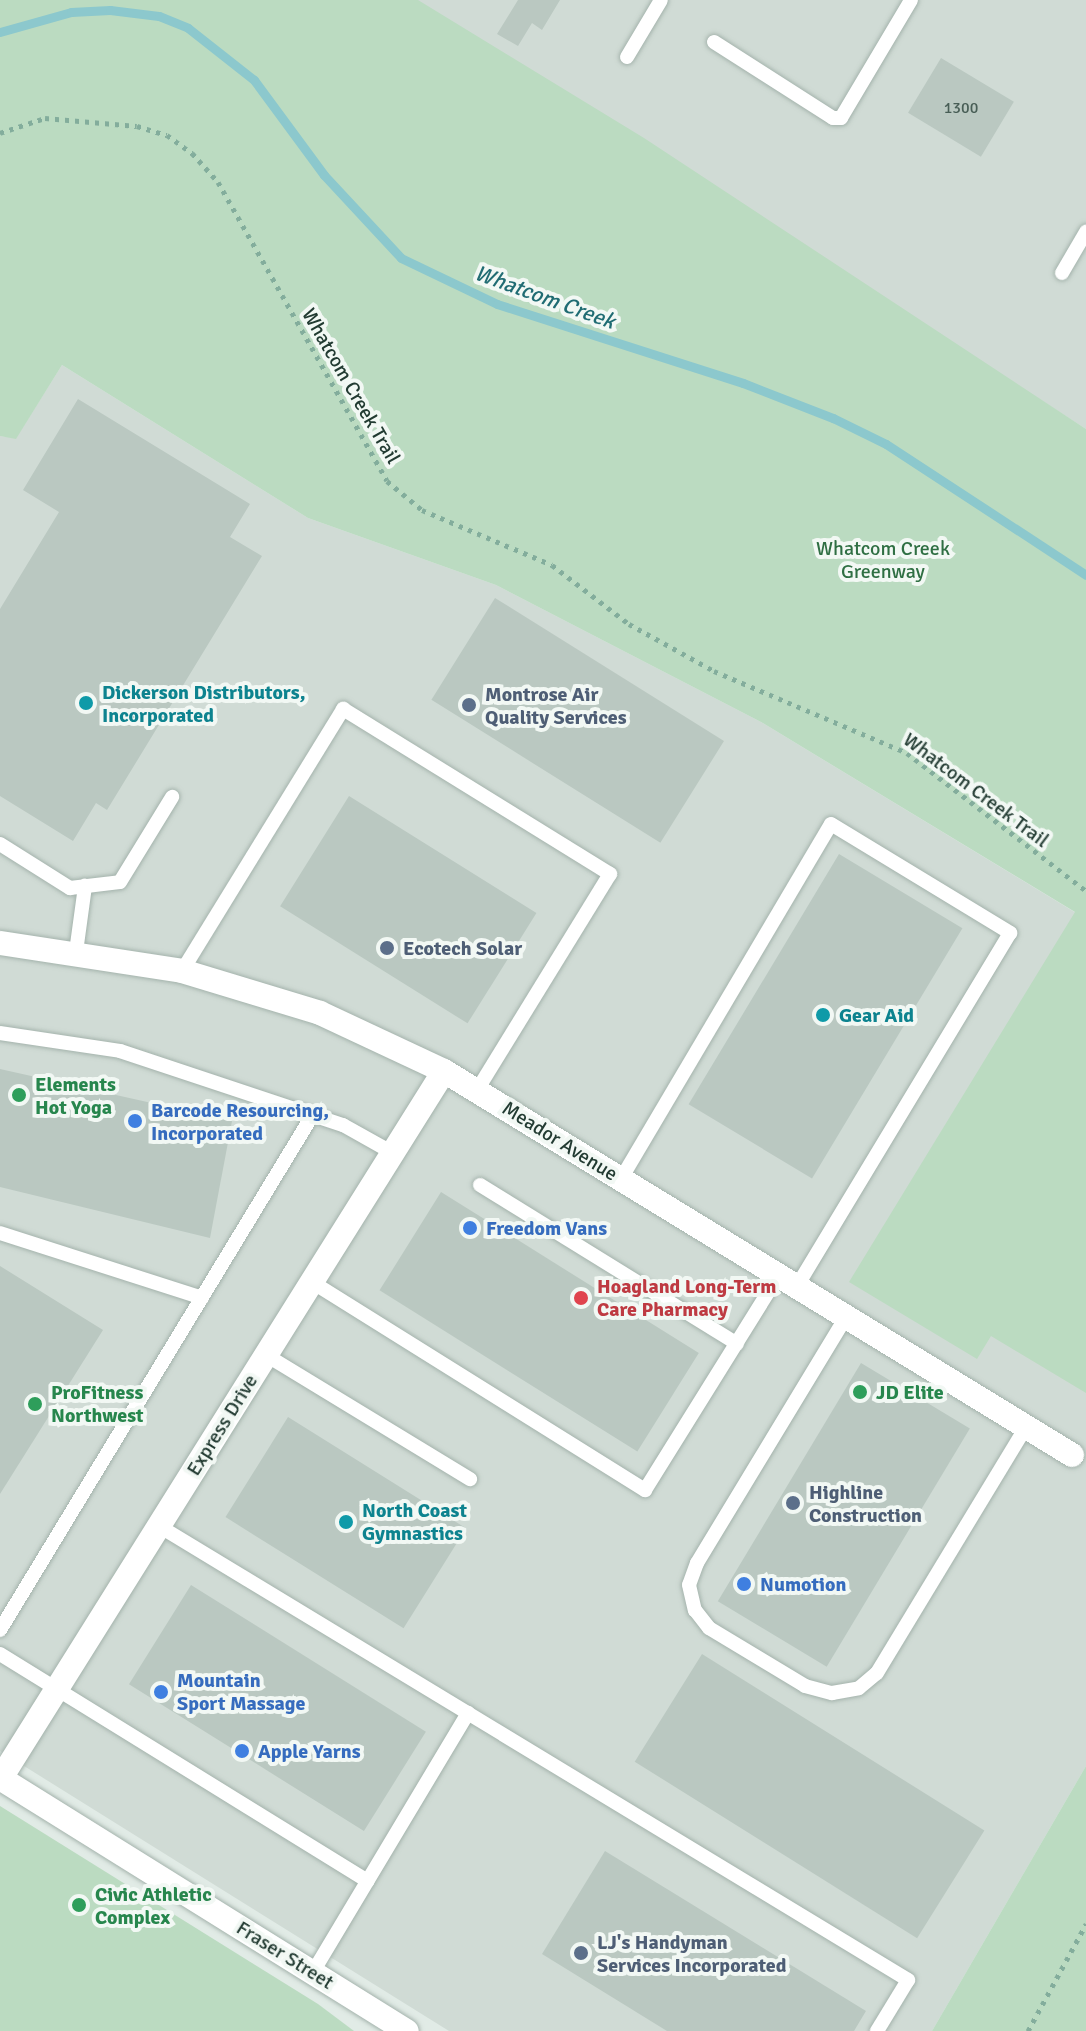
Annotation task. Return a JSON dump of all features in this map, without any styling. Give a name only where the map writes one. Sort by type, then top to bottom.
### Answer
[{"type":"street","name":"Meador Avenue","points":[[0,943],[76,952],[182,971],[320,1013],[444,1071],[1072,1455]]},
{"type":"street","name":"Express Drive","points":[[0,1778],[444,1071]]},
{"type":"street","name":"Fraser Street","points":[[0,1778],[407,2031]]},
{"type":"lane","points":[[627,57],[661,0]]},
{"type":"lane","points":[[714,42],[833,118],[841,118],[911,0]]},
{"type":"lane","points":[[1062,273],[1086,232]]},
{"type":"lane","points":[[182,971],[343,709],[610,874],[477,1090]]},
{"type":"lane","points":[[0,844],[70,888],[120,882],[172,797]]},
{"type":"lane","points":[[312,1282],[645,1490],[737,1344],[788,1281],[1010,933],[831,824],[621,1179]]},
{"type":"lane","points":[[76,952],[85,886]]},
{"type":"lane","points":[[0,1033],[120,1051],[343,1125],[393,1153]]},
{"type":"lane","points":[[0,1630],[312,1116]]},
{"type":"lane","points":[[480,1185],[737,1344]]},
{"type":"lane","points":[[0,1233],[202,1298]]},
{"type":"lane","points":[[846,1317],[697,1563],[689,1585],[695,1610],[723,1636],[805,1686],[832,1693],[859,1688],[877,1673],[1026,1427]]},
{"type":"lane","points":[[266,1355],[470,1479]]},
{"type":"lane","points":[[159,1526],[908,1980],[877,2031]]},
{"type":"lane","points":[[0,1654],[367,1881]]},
{"type":"lane","points":[[313,1972],[468,1713]]},
{"type":"path","name":"Whatcom Creek Trail","points":[[0,133],[45,118],[137,126],[167,135],[192,153],[218,182],[387,481],[444,521],[552,565],[629,624],[714,671],[907,753],[1086,891]]},
{"type":"path","points":[[1028,2031],[1086,1924]]},
{"type":"shaded area","points":[[189,0],[1086,0],[1086,429],[941,336]]},
{"type":"shaded area","points":[[62,365],[308,518],[496,585],[761,722],[1086,919],[1086,1766],[932,2031],[449,2031],[0,1751],[0,436],[16,438]]},
{"type":"green space","name":"Whatcom Creek Greenway","points":[[0,0],[418,0],[644,138],[1086,429],[1086,1393],[991,1336],[977,1359],[849,1282],[1075,912],[761,722],[496,585],[308,518],[62,365],[16,439],[0,436]]},
{"type":"green space","points":[[1086,1766],[1086,2031],[932,2031]]},
{"type":"green space","name":"Civic Athletic Complex","points":[[0,1806],[318,2004],[354,2031],[0,2031]]},
{"type":"building","points":[[518,0],[560,0],[542,30],[532,23],[518,46],[497,34]]},
{"type":"building","points":[[941,58],[1014,102],[981,157],[908,113]]},
{"type":"building","name":"Dickerson Distributors, Incorporated","points":[[78,399],[250,504],[230,537],[262,556],[107,810],[96,803],[73,841],[0,796],[0,609],[59,512],[23,490]]},
{"type":"building","points":[[495,598],[724,741],[660,843],[431,700]]},
{"type":"building","points":[[349,796],[536,913],[468,1023],[280,906]]},
{"type":"building","name":"Gear Aid","points":[[839,854],[962,928],[812,1178],[689,1104]]},
{"type":"building","points":[[0,1069],[232,1121],[210,1238],[0,1187]]},
{"type":"building","points":[[441,1192],[699,1353],[637,1451],[380,1290]]},
{"type":"building","points":[[0,1266],[103,1330],[0,1494]]},
{"type":"building","points":[[861,1363],[970,1428],[827,1667],[718,1601]]},
{"type":"building","name":"North Coast Gymnastics","points":[[288,1417],[466,1528],[404,1628],[225,1517]]},
{"type":"building","points":[[191,1585],[426,1732],[364,1831],[129,1684]]},
{"type":"building","points":[[702,1654],[984,1830],[917,1938],[635,1762]]},
{"type":"building","points":[[605,1851],[866,2011],[854,2031],[667,2031],[542,1954]]},
{"type":"waterway","name":"Whatcom Creek","points":[[0,32],[71,12],[110,10],[159,16],[188,28],[254,80],[324,175],[401,258],[497,304],[743,383],[833,418],[886,444],[1086,575]]},
{"type":"place","name":"Dickerson Distributors, Incorporated","points":[[86,703]]},
{"type":"place","name":"Montrose Air Quality Services","points":[[469,705]]},
{"type":"place","name":"Ecotech Solar","points":[[387,948]]},
{"type":"place","name":"Gear Aid","points":[[823,1015]]},
{"type":"place","name":"Elements Hot Yoga","points":[[19,1095]]},
{"type":"place","name":"Barcode Resourcing, Incorporated","points":[[135,1121]]},
{"type":"place","name":"Freedom Vans","points":[[470,1228]]},
{"type":"place","name":"Hoagland Long-Term Care Pharmacy","points":[[581,1298]]},
{"type":"place","name":"JD Elite","points":[[860,1392]]},
{"type":"place","name":"ProFitness Northwest","points":[[35,1404]]},
{"type":"place","name":"Highline Construction","points":[[793,1503]]},
{"type":"place","name":"North Coast Gymnastics","points":[[346,1522]]},
{"type":"place","name":"Numotion","points":[[744,1584]]},
{"type":"place","name":"Mountain Sport Massage","points":[[161,1692]]},
{"type":"place","name":"Apple Yarns","points":[[242,1751]]},
{"type":"place","name":"Civic Athletic Complex","points":[[79,1905]]},
{"type":"place","name":"LJ's Handyman Services Incorporated","points":[[581,1953]]}]
